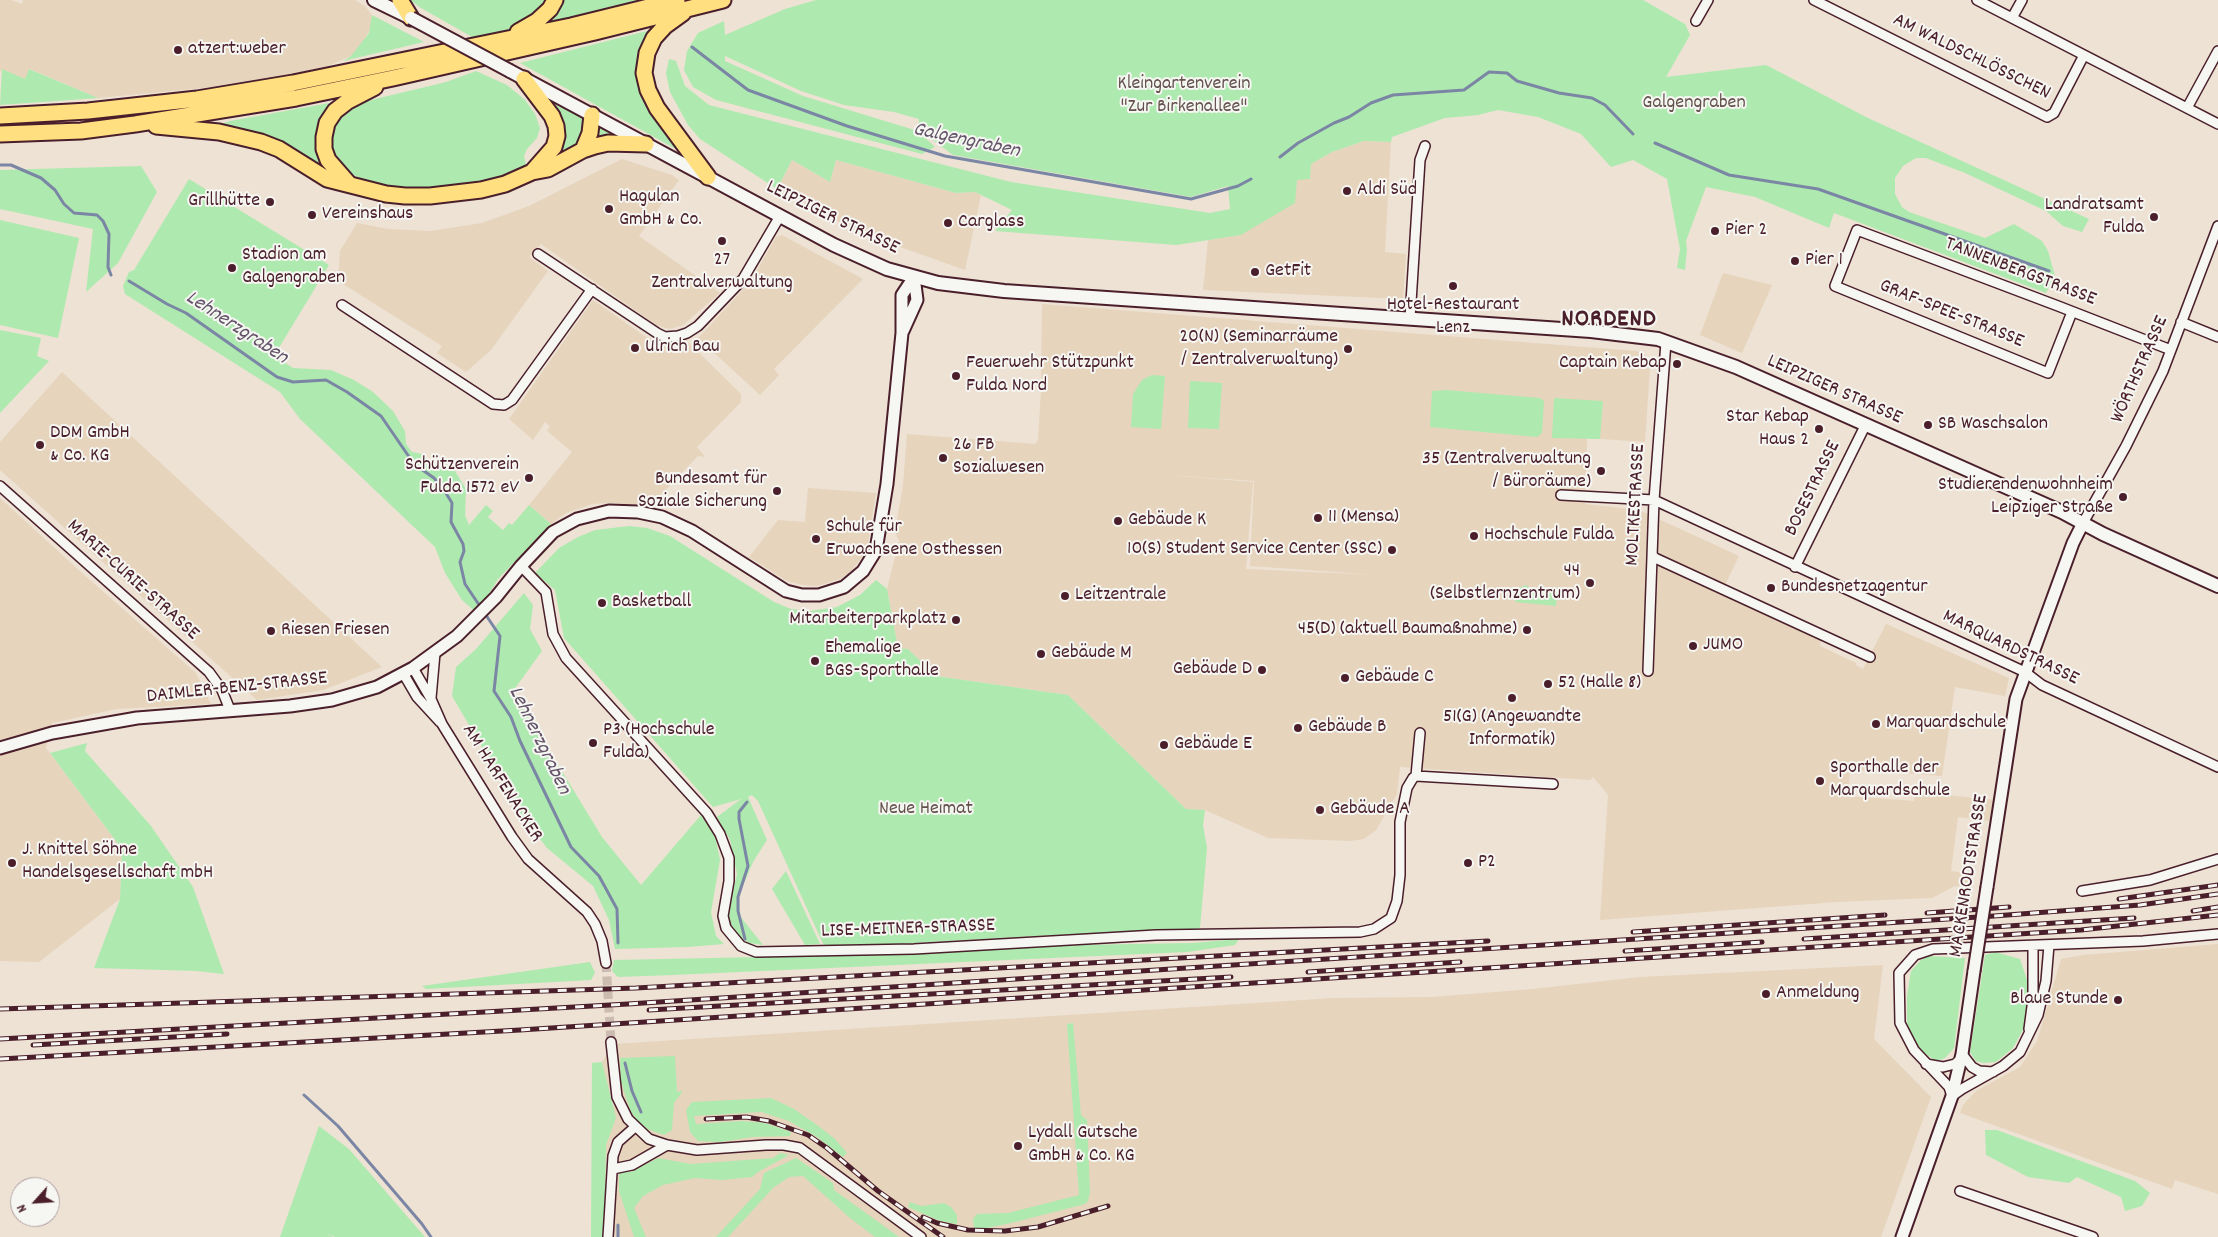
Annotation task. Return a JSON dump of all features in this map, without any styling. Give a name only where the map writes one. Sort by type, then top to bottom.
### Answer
[{"type":"highway","points":[[505,38],[537,21],[550,10],[555,0]]},
{"type":"highway","points":[[0,116],[88,111],[197,99],[293,83],[505,38],[571,26],[677,0]]},
{"type":"highway","points":[[0,134],[81,131],[296,98],[392,78],[723,0]]},
{"type":"highway","points":[[691,8],[665,26],[654,38],[647,53],[644,74],[648,90],[657,108],[708,177]]},
{"type":"highway","points":[[349,184],[334,168],[324,149],[327,123],[341,106],[392,78]]},
{"type":"highway","points":[[524,79],[552,116],[556,126],[557,136],[554,147],[545,165]]},
{"type":"highway","points":[[583,150],[590,133],[592,115]]},
{"type":"highway","points":[[135,124],[219,132],[262,142],[279,149],[327,179],[386,194],[430,196],[481,190],[527,175],[545,165],[608,142],[646,144]]},
{"type":"main road","name":"LEIPZIGER STRASSE","points":[[374,0],[403,10],[510,72],[852,255],[885,268],[938,283],[1004,291],[1612,333],[1666,342],[1730,365],[2083,523],[2218,586]]},
{"type":"street","points":[[1696,21],[1708,0]]},
{"type":"street","name":"AM WALDSCHLÖSSCHEN","points":[[1814,0],[2047,117],[2054,113],[2084,55]]},
{"type":"street","points":[[1976,0],[2218,124]]},
{"type":"street","points":[[2012,18],[2022,0]]},
{"type":"street","points":[[2187,108],[2218,51]]},
{"type":"street","points":[[1410,318],[1420,160],[1425,146]]},
{"type":"street","points":[[538,254],[665,337],[687,333],[698,326],[743,279],[780,216]]},
{"type":"street","name":"WÖRTHSTRASSE","points":[[2083,523],[2130,438],[2163,371],[2218,226]]},
{"type":"street","name":"TANNENBERGSTRASSE","points":[[1857,230],[2171,350]]},
{"type":"street","name":"GRAF-SPEE-STRASSE","points":[[1857,230],[1836,286],[2048,373],[2072,312]]},
{"type":"street","name":"DAIMLER-BENZ-STRASSE","points":[[0,748],[52,733],[128,720],[332,700],[377,687],[435,654],[476,618],[553,532],[577,519],[609,511],[638,512],[662,517],[692,531],[767,581],[786,591],[802,595],[819,594],[844,587],[863,571],[876,550],[887,484],[902,333],[917,300],[914,277]]},
{"type":"street","points":[[342,305],[493,404],[504,405],[512,400],[592,289]]},
{"type":"street","points":[[2181,322],[2218,337]]},
{"type":"street","name":"MOLTKESTRASSE","points":[[1648,670],[1654,500],[1666,342]]},
{"type":"street","name":"BOSESTRASSE","points":[[1795,567],[1865,426]]},
{"type":"street","name":"MARIE-CURIE-STRASSE","points":[[0,486],[209,672],[222,690],[230,710]]},
{"type":"street","name":"MARQUARDSTRASSE","points":[[1561,495],[1654,500],[2025,672],[2038,682],[2218,767]]},
{"type":"street","name":"MACKENRODTSTRASSE","points":[[1902,1237],[1952,1096],[1961,1056],[2016,701],[2073,543],[2083,523]]},
{"type":"street","points":[[1652,554],[1655,558],[1870,657]]},
{"type":"street","name":"LISE-MEITNER-STRASSE","points":[[521,566],[546,592],[553,634],[566,658],[707,813],[720,834],[729,858],[730,881],[723,916],[726,928],[740,946],[756,952],[914,949],[1156,935],[1344,934],[1374,929],[1391,918],[1397,901],[1400,875],[1400,822],[1407,788],[1414,777],[1420,733]]},
{"type":"street","name":"AM HARFENACKER","points":[[431,698],[435,654]]},
{"type":"street","name":"AM HARFENACKER","points":[[408,670],[431,698],[442,724],[512,837],[528,859],[587,912],[595,924],[605,959]]},
{"type":"street","name":"AM HARFENACKER","points":[[408,670],[417,697],[442,724]]},
{"type":"street","points":[[1414,777],[1553,784]]},
{"type":"street","points":[[2082,891],[2150,880],[2218,859]]},
{"type":"street","points":[[2049,946],[2046,981],[2038,1015],[2020,1052],[1993,1072],[1952,1096],[1948,1087],[1926,1064],[1906,1038],[1900,1023],[1899,973],[1915,955],[1933,949],[2049,946],[2143,941],[2218,934]]},
{"type":"street","points":[[2028,1036],[2033,999],[2033,946]]},
{"type":"street","points":[[611,1042],[617,1097],[628,1120],[649,1139],[667,1145],[697,1150],[766,1145],[784,1145],[800,1148],[921,1237]]},
{"type":"street","points":[[1926,1064],[1948,1066],[1961,1056],[1979,1071],[1993,1072]]},
{"type":"street","points":[[608,1237],[613,1156],[618,1142],[634,1127]]},
{"type":"street","points":[[613,1170],[632,1165],[667,1145]]},
{"type":"street","points":[[1960,1191],[2093,1237]]},
{"type":"shaded area","name":"atzert:weber","points":[[0,0],[11,0],[22,4],[23,0],[355,0],[365,6],[372,15],[372,25],[362,44],[351,56],[328,66],[204,88],[98,98],[30,69],[25,80],[2,69],[0,72]]},
{"type":"shaded area","points":[[1364,141],[1391,142],[1385,252],[1406,254],[1403,299],[1203,290],[1208,240],[1241,235],[1311,164],[1332,152]]},
{"type":"shaded area","points":[[622,159],[672,175],[679,180],[639,236],[720,293],[683,325],[670,329],[656,325],[541,244],[529,257],[548,271],[491,350],[466,372],[437,353],[442,346],[338,281],[340,251],[357,223],[388,229],[431,231],[482,223],[529,206]]},
{"type":"shaded area","points":[[792,160],[830,182],[836,160],[956,193],[975,192],[981,195],[965,270],[858,232],[777,189]]},
{"type":"shaded area","points":[[782,235],[863,279],[774,369],[779,375],[760,395],[698,338],[751,281],[776,237]]},
{"type":"shaded area","points":[[1723,273],[1772,285],[1742,353],[1700,335]]},
{"type":"shaded area","points":[[593,300],[646,337],[660,343],[675,344],[687,341],[741,394],[741,402],[697,447],[705,457],[698,456],[651,505],[592,504],[566,513],[551,524],[529,505],[572,452],[547,431],[550,426],[545,422],[533,440],[509,419]]},
{"type":"shaded area","points":[[1042,304],[1636,351],[1645,354],[1650,361],[1650,367],[1645,442],[1587,438],[1585,504],[1639,510],[1739,556],[1725,585],[1803,621],[1810,633],[1821,639],[1820,646],[1856,663],[1856,665],[1863,669],[1886,624],[2009,678],[2005,696],[1955,687],[1942,776],[1901,773],[1901,771],[1890,770],[1890,772],[1850,770],[1848,796],[1914,801],[1915,792],[1996,800],[1991,821],[1958,817],[1951,871],[1969,874],[1967,884],[1953,887],[1932,898],[1837,902],[1600,920],[1608,795],[1593,777],[1590,780],[1400,767],[1397,794],[1376,830],[1364,839],[1350,841],[1268,838],[1205,810],[1186,809],[1068,695],[936,676],[908,649],[898,648],[887,589],[899,541],[895,532],[903,485],[907,434],[1035,444],[1038,440],[1041,390]],"holes":[[[1154,474],[1254,481],[1250,566],[1378,575],[1246,569],[1253,482]]]},
{"type":"shaded area","points":[[62,372],[382,667],[323,690],[257,700],[0,470],[0,442]]},
{"type":"shaded area","name":"Schule für Erwachsene Osthessen","points":[[808,488],[876,493],[868,543],[862,557],[852,570],[840,579],[817,586],[787,581],[749,557],[778,520],[805,522]]},
{"type":"shaded area","points":[[0,498],[196,673],[211,704],[117,709],[52,723],[46,748],[122,849],[120,899],[39,962],[0,961]]},
{"type":"shaded area","points":[[2218,944],[2218,1194],[2175,1180],[2172,1189],[1960,1113],[1963,1105],[1976,1091],[2020,1067],[2037,1041],[2061,959],[2083,955]]},
{"type":"shaded area","points":[[1883,965],[1874,1039],[1931,1097],[1881,1237],[604,1237],[606,1145],[614,1103],[608,1089],[602,1062],[614,1044],[1334,998],[1432,997],[1533,989],[1639,977]]},
{"type":"green space","points":[[410,0],[550,0],[520,25],[506,32],[474,38]]},
{"type":"green space","points":[[559,0],[654,0],[544,26]]},
{"type":"green space","name":"Kleingartenverein \"Zur Birkenallee\"","points":[[816,0],[1643,0],[1685,24],[1690,35],[1666,77],[1766,65],[1868,118],[2089,219],[2082,232],[2063,226],[2046,211],[1965,173],[1926,158],[1916,158],[1903,166],[1895,178],[1895,194],[1902,207],[1909,212],[1985,238],[2014,224],[2042,241],[2048,251],[2055,276],[2046,293],[1834,213],[1829,228],[1755,197],[1706,187],[1686,241],[1685,270],[1677,268],[1680,249],[1667,179],[1633,160],[1611,167],[1581,134],[1538,117],[1498,110],[1478,115],[1445,118],[1392,137],[1391,142],[1364,141],[1332,152],[1311,164],[1310,179],[1297,180],[1295,203],[1241,235],[1176,245],[995,231],[1012,210],[975,192],[956,193],[836,160],[830,182],[792,160],[777,189],[700,139],[688,125],[670,92],[666,73],[669,59],[676,61],[685,86],[709,105],[1011,182],[1210,213],[1230,209],[1228,186],[1191,197],[953,155],[918,129],[919,119],[894,112],[844,105],[801,91],[725,56],[725,61],[803,96],[918,131],[935,147],[922,154],[716,100],[693,87],[684,70],[687,51],[698,33],[724,21],[725,35],[785,9]]},
{"type":"green space","points":[[372,15],[424,42],[343,61],[351,56],[369,33]]},
{"type":"green space","points":[[655,29],[639,64],[685,154],[520,63]]},
{"type":"green space","points":[[2,69],[25,79],[29,69],[98,98],[0,105]]},
{"type":"green space","points":[[476,71],[507,85],[525,100],[535,114],[540,128],[537,138],[527,149],[524,156],[526,165],[512,173],[485,181],[440,189],[416,190],[372,182],[350,174],[337,161],[331,147],[330,135],[334,122],[343,111],[363,102],[446,82]]},
{"type":"green space","points":[[335,102],[330,108],[331,173],[218,125],[230,121]]},
{"type":"green space","points":[[556,105],[585,119],[582,138],[561,157],[553,156],[554,108]]},
{"type":"green space","points":[[596,124],[619,137],[593,142]]},
{"type":"green space","points":[[141,166],[157,192],[118,263],[86,292],[93,229],[0,209],[0,170]]},
{"type":"green space","points":[[189,179],[329,265],[274,356],[293,368],[331,370],[354,380],[373,392],[393,411],[405,431],[406,444],[412,452],[422,454],[430,464],[446,464],[455,471],[466,489],[465,515],[469,525],[486,505],[493,511],[488,517],[503,530],[509,523],[512,525],[529,505],[551,524],[498,579],[477,613],[462,600],[445,573],[435,547],[300,419],[280,392],[125,294],[123,286],[129,272],[134,270]]},
{"type":"green space","points":[[0,220],[79,238],[58,338],[0,325]]},
{"type":"green space","points":[[0,330],[41,338],[37,356],[49,361],[0,413]]},
{"type":"green space","points":[[1152,375],[1165,376],[1161,429],[1131,427],[1133,394],[1142,380]]},
{"type":"green space","points":[[1190,381],[1222,383],[1219,429],[1188,428]]},
{"type":"green space","points":[[1446,390],[1540,398],[1544,401],[1542,433],[1537,437],[1430,427],[1432,391]]},
{"type":"green space","points":[[1554,398],[1603,401],[1600,439],[1552,438]]},
{"type":"green space","name":"Neue Heimat","points":[[629,526],[647,528],[670,536],[774,602],[791,609],[810,611],[837,607],[860,595],[876,580],[887,589],[898,648],[908,649],[936,676],[1068,695],[1186,809],[1205,810],[1203,825],[1207,848],[1200,928],[1186,931],[1054,935],[825,948],[758,801],[752,795],[748,797],[767,840],[753,862],[739,895],[740,916],[763,945],[749,943],[738,936],[730,925],[728,914],[737,874],[730,840],[717,817],[741,799],[713,807],[564,638],[555,590],[535,573],[559,548],[578,537],[595,530]]},
{"type":"green space","points":[[1526,585],[1535,593],[1557,592],[1556,606],[1515,602],[1519,588]]},
{"type":"green space","points":[[524,593],[533,605],[530,629],[542,651],[513,691],[602,837],[641,885],[701,815],[715,836],[720,860],[711,912],[716,936],[724,944],[615,949],[609,920],[593,886],[547,848],[521,814],[452,696],[456,667],[476,649]]},
{"type":"green space","points":[[87,743],[85,751],[151,826],[193,887],[224,974],[197,971],[94,968],[120,899],[122,849],[50,753]]},
{"type":"green space","points":[[786,871],[820,944],[805,945],[772,889]]},
{"type":"green space","points":[[1239,939],[1235,945],[1187,952],[618,977],[612,971],[614,960],[907,954],[1077,945],[1193,943]]},
{"type":"green space","points":[[1995,952],[2020,959],[2029,986],[2026,1024],[2013,1048],[1996,1062],[1983,1063],[1976,1061],[1970,1052],[1985,955]]},
{"type":"green space","points":[[1928,956],[1965,958],[1954,1048],[1945,1058],[1936,1061],[1923,1052],[1911,1036],[1907,1023],[1907,996],[1911,971],[1921,960]]},
{"type":"green space","points":[[590,962],[595,973],[591,980],[426,989],[422,986]]},
{"type":"green space","points":[[1073,1023],[1081,1115],[1087,1120],[1090,1192],[1088,1201],[1085,1204],[1011,1223],[982,1229],[974,1228],[973,1219],[977,1214],[1008,1213],[1079,1195],[1067,1024]]},
{"type":"green space","points":[[675,1056],[677,1092],[683,1091],[674,1103],[672,1130],[664,1135],[647,1129],[637,1121],[630,1110],[621,1081],[620,1058]]},
{"type":"green space","points":[[602,1062],[616,1118],[606,1145],[604,1237],[591,1237],[592,1063]]},
{"type":"green space","points":[[771,1098],[794,1109],[817,1125],[835,1139],[847,1153],[843,1157],[817,1137],[789,1121],[761,1112],[694,1116],[696,1124],[742,1121],[765,1123],[791,1132],[790,1136],[752,1137],[721,1142],[698,1141],[690,1132],[686,1110],[692,1102]]},
{"type":"green space","points":[[319,1126],[349,1149],[425,1237],[335,1237],[326,1233],[333,1237],[280,1237]]},
{"type":"green space","points":[[1985,1130],[1997,1130],[2135,1181],[2150,1193],[2142,1206],[2125,1211],[2121,1197],[2077,1177],[2069,1183],[2028,1177],[1986,1155]]},
{"type":"green space","points":[[780,1153],[789,1155],[752,1177],[722,1180],[695,1178],[663,1185],[643,1196],[634,1208],[646,1237],[634,1237],[619,1191],[619,1171],[631,1172],[658,1158],[691,1164],[773,1158]]},
{"type":"green space","points":[[796,1158],[833,1183],[834,1190],[899,1237],[875,1237],[850,1218],[803,1176],[789,1177],[773,1188],[728,1237],[716,1237],[760,1189],[764,1173]]},
{"type":"green space","points":[[910,1202],[921,1206],[944,1203],[951,1207],[957,1215],[957,1224],[940,1221],[908,1207]]},
{"type":"waterway","name":"Galgengraben","points":[[692,47],[748,90],[847,126],[945,156],[1191,199],[1238,186],[1251,179]]},
{"type":"waterway","name":"Galgengraben","points":[[1280,157],[1298,143],[1349,117],[1371,103],[1393,95],[1464,90],[1489,72],[1507,73],[1517,81],[1559,93],[1592,98],[1605,105],[1633,134]]},
{"type":"waterway","name":"Galgengraben","points":[[1655,143],[1729,175],[1818,189],[2049,271]]},
{"type":"waterway","name":"Lehnerzgraben","points":[[0,165],[11,165],[41,178],[55,190],[64,204],[74,213],[97,215],[103,221],[109,234],[108,267],[111,275]]},
{"type":"waterway","name":"Lehnerzgraben","points":[[129,281],[186,313],[277,377],[293,382],[326,380],[347,392],[381,416],[414,464],[434,478],[444,490],[452,503],[451,522],[463,544],[464,551],[460,562],[465,584],[500,636],[494,691],[511,717],[520,741],[571,847],[599,876],[617,909],[618,943]]},
{"type":"waterway","points":[[745,939],[738,911],[738,897],[748,866],[739,812],[747,802]]},
{"type":"waterway","name":"Lehnerzgraben","points":[[625,1063],[632,1091],[641,1112]]},
{"type":"waterway","points":[[304,1095],[338,1126],[431,1237]]},
{"type":"waterway","name":"Lehnerzgraben","points":[[618,1225],[618,1237]]},
{"type":"tunnel","points":[[606,963],[611,1042]]},
{"type":"railway","points":[[2119,899],[2218,885]]},
{"type":"railway","points":[[0,1039],[628,1004],[1994,916],[2140,905],[2218,894]]},
{"type":"railway","points":[[1927,913],[2009,907]]},
{"type":"railway","points":[[2193,911],[2218,907]]},
{"type":"railway","points":[[1633,932],[1885,915]]},
{"type":"railway","points":[[0,1059],[520,1030],[2081,930],[2218,915]]},
{"type":"railway","points":[[1804,939],[2134,918]]},
{"type":"railway","points":[[0,1009],[636,988],[1488,941]]},
{"type":"railway","points":[[1625,951],[1762,942]]},
{"type":"railway","points":[[1308,972],[1460,962]]},
{"type":"railway","points":[[649,1010],[1231,977]]},
{"type":"railway","points":[[33,1045],[227,1034]]},
{"type":"railway","points":[[706,1119],[746,1117],[769,1121],[808,1135],[827,1148],[878,1191],[943,1237]]},
{"type":"railway","points":[[923,1217],[937,1223],[968,1230],[1005,1231],[1038,1227],[1108,1206]]},
{"type":"place","name":"atzert:weber","points":[[178,50]]},
{"type":"place","name":"Aldi Süd","points":[[1347,191]]},
{"type":"place","name":"Grillhütte","points":[[270,202]]},
{"type":"place","name":"Hagulan GmbH & Co.","points":[[609,209]]},
{"type":"place","name":"Vereinshaus","points":[[312,215]]},
{"type":"place","name":"Landratsamt Fulda","points":[[2154,217]]},
{"type":"place","name":"Carglass","points":[[948,223]]},
{"type":"place","name":"Pier 2","points":[[1715,231]]},
{"type":"place","name":"27 Zentralverwaltung","points":[[722,241]]},
{"type":"place","name":"Pier 1","points":[[1795,261]]},
{"type":"place","name":"Stadion am Galgengraben","points":[[232,268]]},
{"type":"place","name":"GetFit","points":[[1255,272]]},
{"type":"place","name":"Hotel-Restaurant Lenz","points":[[1453,286]]},
{"type":"place","name":"Ulrich Bau","points":[[635,348]]},
{"type":"place","name":"20(N) (Seminarräume / Zentralverwaltung)","points":[[1348,349]]},
{"type":"place","name":"Captain Kebap","points":[[1677,364]]},
{"type":"place","name":"Feuerwehr Stützpunkt Fulda Nord","points":[[956,376]]},
{"type":"place","name":"SB Waschsalon","points":[[1928,425]]},
{"type":"place","name":"Star Kebap Haus 2","points":[[1819,429]]},
{"type":"place","name":"DDM GmbH & Co. KG","points":[[40,445]]},
{"type":"place","name":"26 FB Sozialwesen","points":[[943,458]]},
{"type":"place","name":"35 (Zentralverwaltung / Büroräume)","points":[[1601,471]]},
{"type":"place","name":"Schützenverein Fulda 1572 eV","points":[[529,478]]},
{"type":"place","name":"Bundesamt für Soziale Sicherung","points":[[777,491]]},
{"type":"place","name":"Studierendenwohnheim Leipziger Straße","points":[[2123,497]]},
{"type":"place","name":"11 (Mensa)","points":[[1318,518]]},
{"type":"place","name":"Gebäude K","points":[[1118,521]]},
{"type":"place","name":"Hochschule Fulda","points":[[1474,536]]},
{"type":"place","name":"Schule für Erwachsene Osthessen","points":[[816,539]]},
{"type":"place","name":"10(S) Student Service Center (SSC)","points":[[1392,550]]},
{"type":"place","name":"44 (Selbstlernzentrum)","points":[[1590,583]]},
{"type":"place","name":"Bundesnetzagentur","points":[[1771,588]]},
{"type":"place","name":"Leitzentrale","points":[[1065,596]]},
{"type":"place","name":"Basketball","points":[[602,603]]},
{"type":"place","name":"Mitarbeiterparkplatz","points":[[956,620]]},
{"type":"place","name":"45(D) (aktuell Baumaßnahme)","points":[[1527,630]]},
{"type":"place","name":"Riesen Friesen","points":[[271,631]]},
{"type":"place","name":"JUMO","points":[[1693,646]]},
{"type":"place","name":"Gebäude M","points":[[1041,654]]},
{"type":"place","name":"Ehemalige BGS-Sporthalle","points":[[815,661]]},
{"type":"place","name":"Gebäude D","points":[[1262,670]]},
{"type":"place","name":"Gebäude C","points":[[1345,678]]},
{"type":"place","name":"52 (Halle 8)","points":[[1548,684]]},
{"type":"place","name":"51(G) (Angewandte Informatik)","points":[[1512,698]]},
{"type":"place","name":"Marquardschule","points":[[1876,724]]},
{"type":"place","name":"Gebäude B","points":[[1298,728]]},
{"type":"place","name":"P3 (Hochschule Fulda)","points":[[593,743]]},
{"type":"place","name":"Gebäude E","points":[[1164,745]]},
{"type":"place","name":"Sporthalle der Marquardschule","points":[[1820,781]]},
{"type":"place","name":"Gebäude A","points":[[1320,810]]},
{"type":"place","name":"J. Knittel Söhne Handelsgesellschaft mbH","points":[[12,863]]},
{"type":"place","name":"P2","points":[[1468,863]]},
{"type":"place","name":"Anmeldung","points":[[1766,994]]},
{"type":"place","name":"Blaue Stunde","points":[[2118,1000]]},
{"type":"place","name":"Lydall Gutsche GmbH & Co. KG","points":[[1018,1146]]},
{"type":"district","name":"NORDEND","points":[[1609,322]]}]
